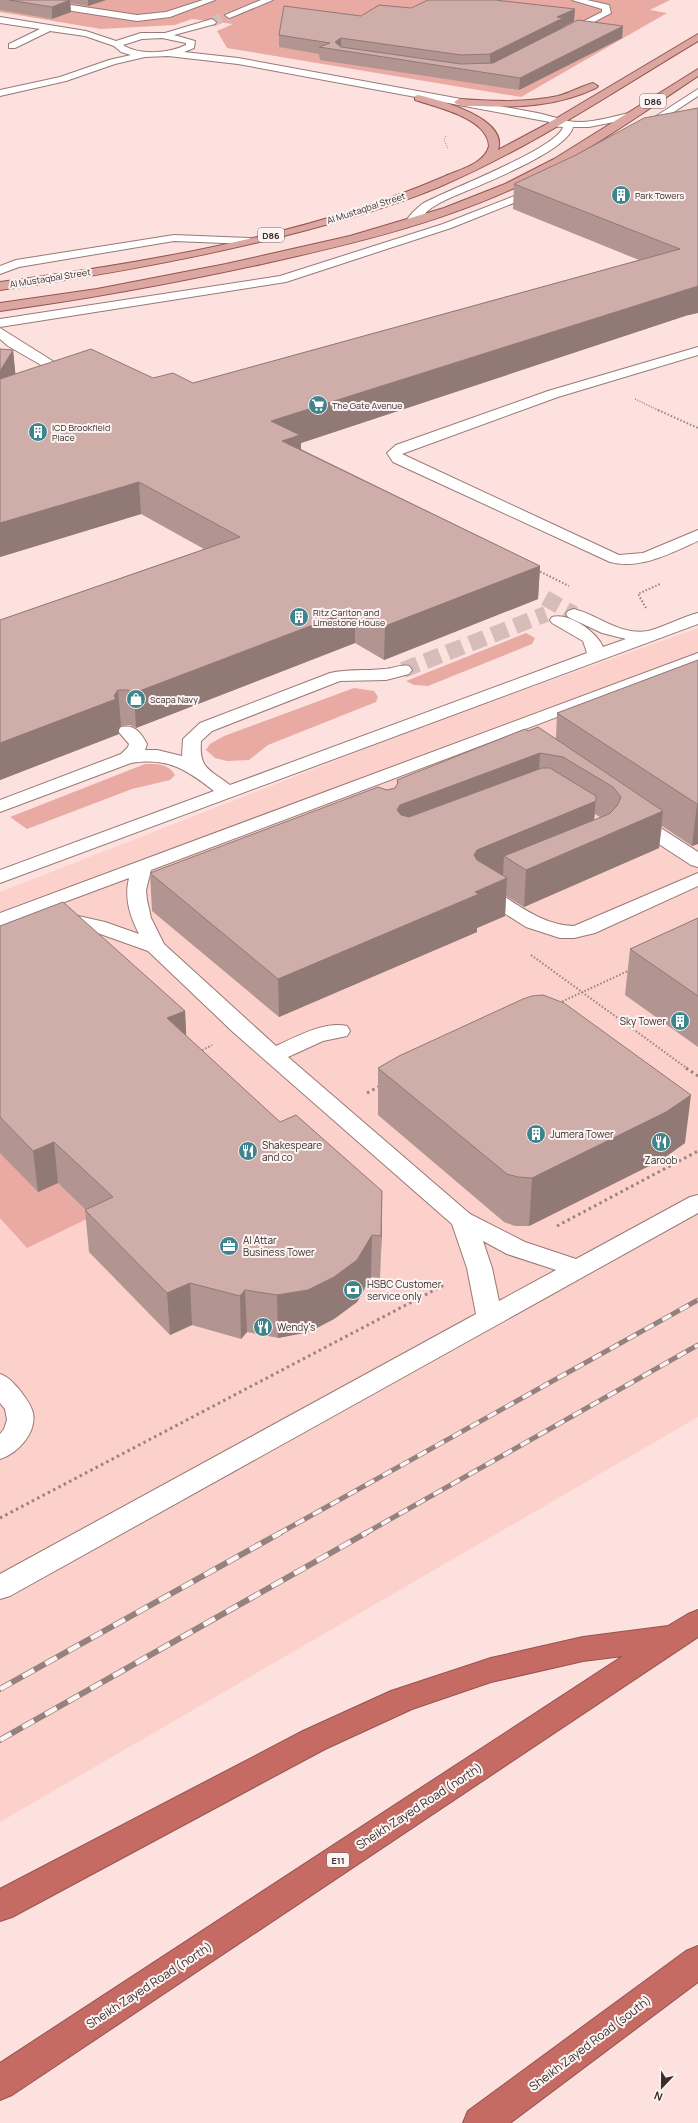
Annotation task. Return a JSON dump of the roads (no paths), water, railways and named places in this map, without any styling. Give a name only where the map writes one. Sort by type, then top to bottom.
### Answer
[{"type":"highway","points":[[0,1906],[314,1740],[402,1700],[498,1668],[582,1649],[687,1630]]},
{"type":"highway","name":"Sheikh Zayed Road (north)","points":[[0,2083],[687,1630]]},
{"type":"highway","name":"Sheikh Zayed Road (south)","points":[[481,2123],[698,1962]]},
{"type":"main road","name":"Al Mustaqbal Street","points":[[0,286],[142,263],[249,241],[305,227],[384,203],[456,176],[528,137],[559,123],[672,58],[698,37]]},
{"type":"main road","points":[[627,68],[648,58],[672,58]]},
{"type":"main road","name":"D86","points":[[0,307],[148,284],[298,253],[410,223],[467,203],[510,185],[559,159],[698,72]]},
{"type":"main road","points":[[669,91],[684,88],[698,80]]},
{"type":"main road","points":[[459,102],[500,104],[548,101],[573,96],[600,82]]},
{"type":"main road","points":[[418,98],[454,110],[484,125],[491,134],[494,143],[492,152],[484,162]]},
{"type":"main road","points":[[602,112],[595,117],[602,120],[615,120]]},
{"type":"main road","points":[[528,137],[548,135],[556,137],[558,140]]},
{"type":"main road","points":[[125,303],[148,284]]},
{"type":"street","points":[[21,0],[137,18],[167,16],[211,0]]},
{"type":"street","points":[[229,15],[269,0]]},
{"type":"street","points":[[553,40],[607,13],[606,7],[576,0]]},
{"type":"street","points":[[235,2],[251,7]]},
{"type":"street","points":[[0,20],[86,34],[174,36],[238,61]]},
{"type":"street","points":[[100,65],[114,56],[119,46],[125,39],[201,26],[212,22]]},
{"type":"street","points":[[169,53],[190,43],[193,33],[201,26]]},
{"type":"street","points":[[12,46],[49,28]]},
{"type":"street","points":[[86,34],[132,52],[153,54]]},
{"type":"street","points":[[0,93],[63,79],[100,65],[153,54],[169,53],[238,61],[459,102],[559,123],[566,133],[558,140],[504,171],[430,204],[417,213],[410,223]]},
{"type":"street","points":[[378,88],[418,98],[559,123],[589,124],[629,116]]},
{"type":"street","points":[[631,135],[698,92]]},
{"type":"street","points":[[649,124],[675,122]]},
{"type":"street","points":[[0,323],[262,283],[296,276],[476,216],[550,184]]},
{"type":"street","points":[[0,270],[16,264],[174,238],[249,241]]},
{"type":"street","points":[[9,348],[18,330],[32,318]]},
{"type":"street","points":[[0,332],[9,348],[60,370]]},
{"type":"street","points":[[698,351],[596,381],[401,448],[394,453],[395,456],[616,559],[642,559],[698,536]]},
{"type":"street","points":[[574,614],[604,629],[616,633],[654,634]]},
{"type":"street","points":[[0,877],[698,618]]},
{"type":"street","points":[[558,620],[584,633],[594,643],[597,650],[596,656]]},
{"type":"street","points":[[7,918],[671,668],[696,660]]},
{"type":"street","points":[[671,668],[691,680]]},
{"type":"street","points":[[197,769],[191,756],[192,740],[206,727],[336,677],[349,674],[380,676],[403,670]]},
{"type":"street","points":[[127,731],[133,735],[138,744],[133,754],[127,758]]},
{"type":"street","points":[[505,731],[520,742]]},
{"type":"street","points":[[0,806],[127,758],[141,755],[169,756],[190,764],[228,792]]},
{"type":"street","points":[[345,791],[363,803]]},
{"type":"street","points":[[623,812],[698,861]]},
{"type":"street","points":[[142,868],[135,892],[137,904],[155,947]]},
{"type":"street","points":[[505,884],[484,892],[540,926],[559,932],[569,933],[588,929],[698,879]]},
{"type":"street","points":[[7,918],[47,916],[84,922],[155,947],[245,1030],[462,1220],[516,1248],[578,1269]]},
{"type":"street","points":[[0,1588],[698,1203]]},
{"type":"street","points":[[462,1220],[479,1267],[486,1292],[489,1317]]},
{"type":"street","points":[[0,1384],[18,1407],[20,1418],[18,1429],[12,1438],[0,1449]]},
{"type":"tunnel","points":[[212,22],[229,15]]},
{"type":"tunnel","points":[[545,598],[574,614]]},
{"type":"tunnel","points":[[403,670],[546,614]]},
{"type":"railway","points":[[278,1534],[698,1300]]},
{"type":"railway","points":[[364,1534],[698,1345]]},
{"type":"railway","points":[[0,1689],[280,1533]]},
{"type":"railway","points":[[0,1740],[366,1533]]},
{"type":"place","name":"Park Towers","points":[[621,195]]},
{"type":"place","name":"The Gate Avenue","points":[[318,405]]},
{"type":"place","name":"ICD Brookfield Place","points":[[38,432]]},
{"type":"place","name":"Ritz Carlton and Limestone House","points":[[299,617]]},
{"type":"place","name":"Scapa Navy","points":[[136,699]]},
{"type":"place","name":"Sky Tower","points":[[680,1021]]},
{"type":"place","name":"Jumera Tower","points":[[536,1134]]},
{"type":"place","name":"Zaroob","points":[[661,1142]]},
{"type":"place","name":"Shakespeare and co","points":[[248,1151]]},
{"type":"place","name":"Al Attar Business Tower","points":[[229,1246]]},
{"type":"place","name":"HSBC Customer service only","points":[[353,1290]]},
{"type":"place","name":"Wendy's","points":[[263,1327]]}]
